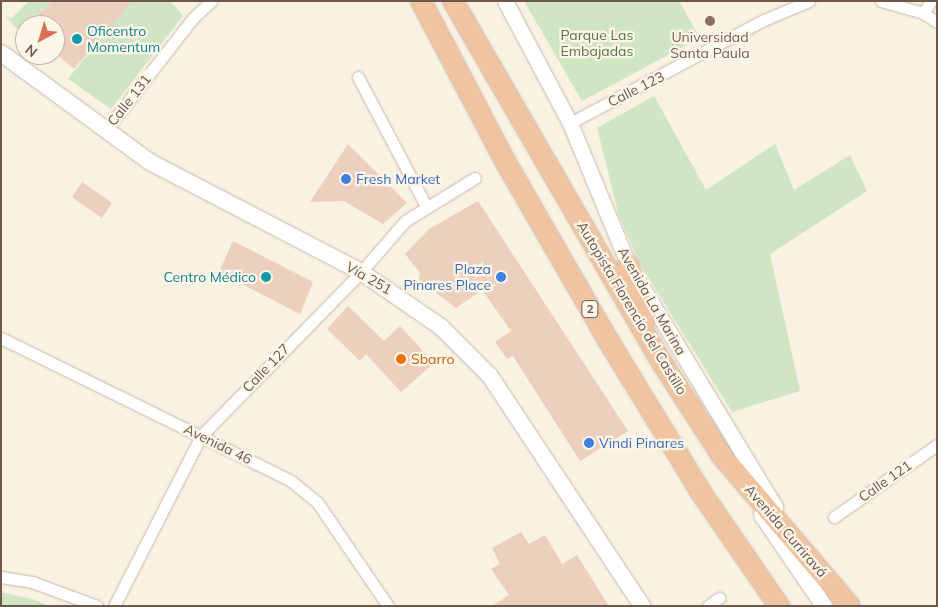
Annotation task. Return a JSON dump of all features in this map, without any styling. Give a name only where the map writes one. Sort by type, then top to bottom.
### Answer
[{"type":"highway","name":"2","points":[[421,1],[505,161],[608,340],[700,491],[779,606]]},
{"type":"highway","name":"Autopista Florencio del Castillo","points":[[453,1],[659,358],[722,456]]},
{"type":"highway","points":[[628,264],[659,358]]},
{"type":"highway","name":"Avenida Curriravá","points":[[722,456],[850,606]]},
{"type":"main road","name":"Vía 251","points":[[1,53],[150,162],[361,272],[442,327],[490,376],[642,606]]},
{"type":"main road","name":"Autopista Florencio del Castillo","points":[[722,456],[824,606]]},
{"type":"street","name":"Calle 131","points":[[105,130],[193,18],[211,1]]},
{"type":"street","name":"Avenida La Marina","points":[[505,1],[570,123],[628,264],[792,536]]},
{"type":"street","name":"Calle 123","points":[[570,123],[764,20],[809,1]]},
{"type":"street","points":[[882,1],[924,13],[937,22]]},
{"type":"street","points":[[924,13],[931,1]]},
{"type":"street","points":[[358,77],[426,206]]},
{"type":"street","name":"Calle 127","points":[[114,606],[200,436],[361,272],[405,222],[426,206],[475,178]]},
{"type":"street","name":"Avenida 46","points":[[1,338],[291,481],[317,502],[388,606]]},
{"type":"street","name":"Calle 121","points":[[834,517],[937,445]]},
{"type":"street","points":[[1,577],[32,582],[97,606]]},
{"type":"street","points":[[708,606],[719,598]]},
{"type":"green space","points":[[29,1],[53,1],[37,15],[15,15]]},
{"type":"green space","points":[[130,1],[170,1],[183,16],[111,109],[68,79]]},
{"type":"green space","name":"Parque Las Embajadas","points":[[524,1],[679,1],[700,38],[582,101]]},
{"type":"green space","points":[[4,15],[11,19],[15,15],[15,27]]},
{"type":"green space","points":[[654,96],[706,190],[775,144],[794,190],[850,155],[867,191],[770,254],[800,391],[732,412],[640,264],[619,216],[597,128]]},
{"type":"green space","points":[[1,592],[35,600],[49,606],[1,606]]},
{"type":"building","name":"Oficentro Momentum","points":[[53,1],[132,1],[74,69],[65,61],[65,15],[38,15]]},
{"type":"building","points":[[348,144],[407,203],[383,224],[344,201],[310,202]]},
{"type":"building","points":[[82,182],[112,203],[102,218],[72,197]]},
{"type":"building","points":[[478,201],[628,431],[580,461],[513,356],[507,359],[495,342],[511,331],[482,290],[456,308],[419,280],[420,273],[405,254],[429,229]]},
{"type":"building","name":"Centro Médico","points":[[233,241],[313,282],[300,314],[219,272]]},
{"type":"building","points":[[348,306],[384,341],[400,326],[434,363],[401,392],[366,354],[360,361],[327,329]]},
{"type":"building","points":[[521,532],[529,544],[545,535],[562,564],[577,555],[609,606],[492,606],[509,595],[491,569],[500,564],[492,548]]},
{"type":"place","name":"Universidad Santa Paula","points":[[710,21]]},
{"type":"place","name":"Oficentro Momentum","points":[[77,39]]},
{"type":"place","name":"Fresh Market","points":[[346,179]]},
{"type":"place","name":"Centro Médico","points":[[266,277]]},
{"type":"place","name":"Plaza Pinares Place","points":[[501,277]]},
{"type":"place","name":"Sbarro","points":[[401,359]]},
{"type":"place","name":"Vindi Pinares","points":[[589,443]]}]
